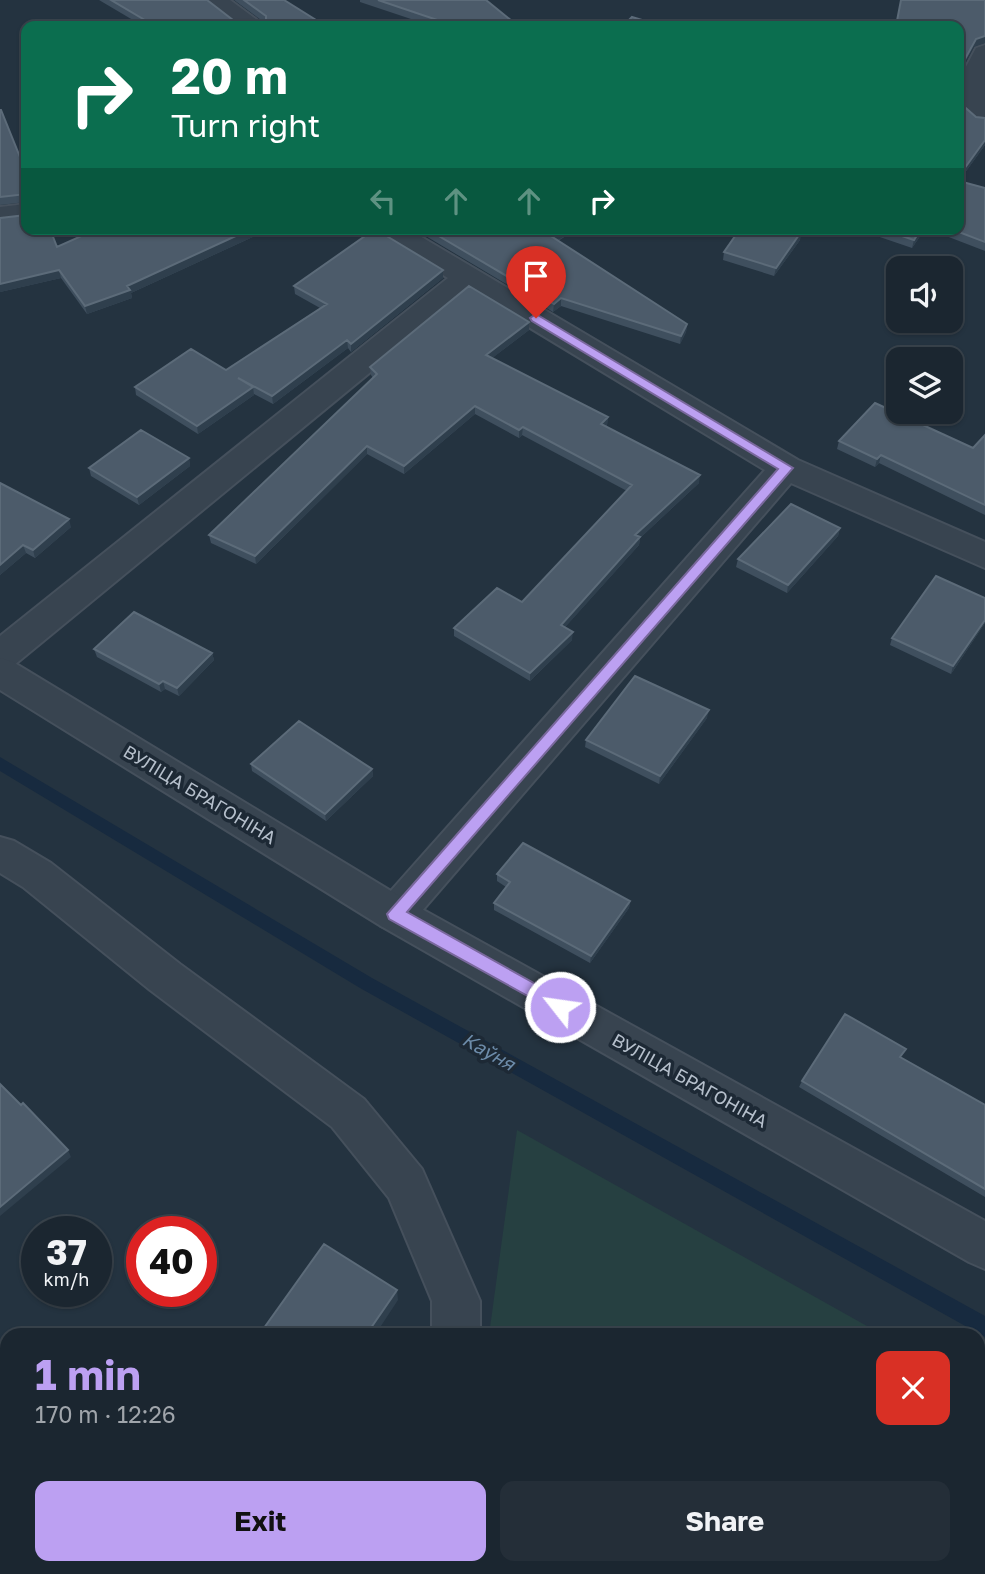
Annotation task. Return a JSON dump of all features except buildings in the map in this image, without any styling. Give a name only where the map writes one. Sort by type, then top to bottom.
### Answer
[{"type":"street","points":[[213,0],[244,21]]},
{"type":"street","points":[[978,112],[971,82],[985,53]]},
{"type":"street","points":[[0,216],[21,214]]},
{"type":"street","points":[[397,235],[786,468],[985,556]]},
{"type":"street","points":[[0,656],[468,277]]},
{"type":"street","points":[[395,914],[786,468]]},
{"type":"street","name":"ВУЛІЦА БРАГОНІНА","points":[[0,672],[395,914],[985,1246]]},
{"type":"street","points":[[0,853],[37,875],[165,977],[348,1113],[406,1184],[456,1300],[456,1328]]},
{"type":"green space","points":[[517,1130],[871,1328],[490,1328]]},
{"type":"waterway","name":"Каўня","points":[[0,763],[366,983],[985,1327]]},
{"type":"route","points":[[536,318],[786,468],[395,914],[560,1007]]}]
